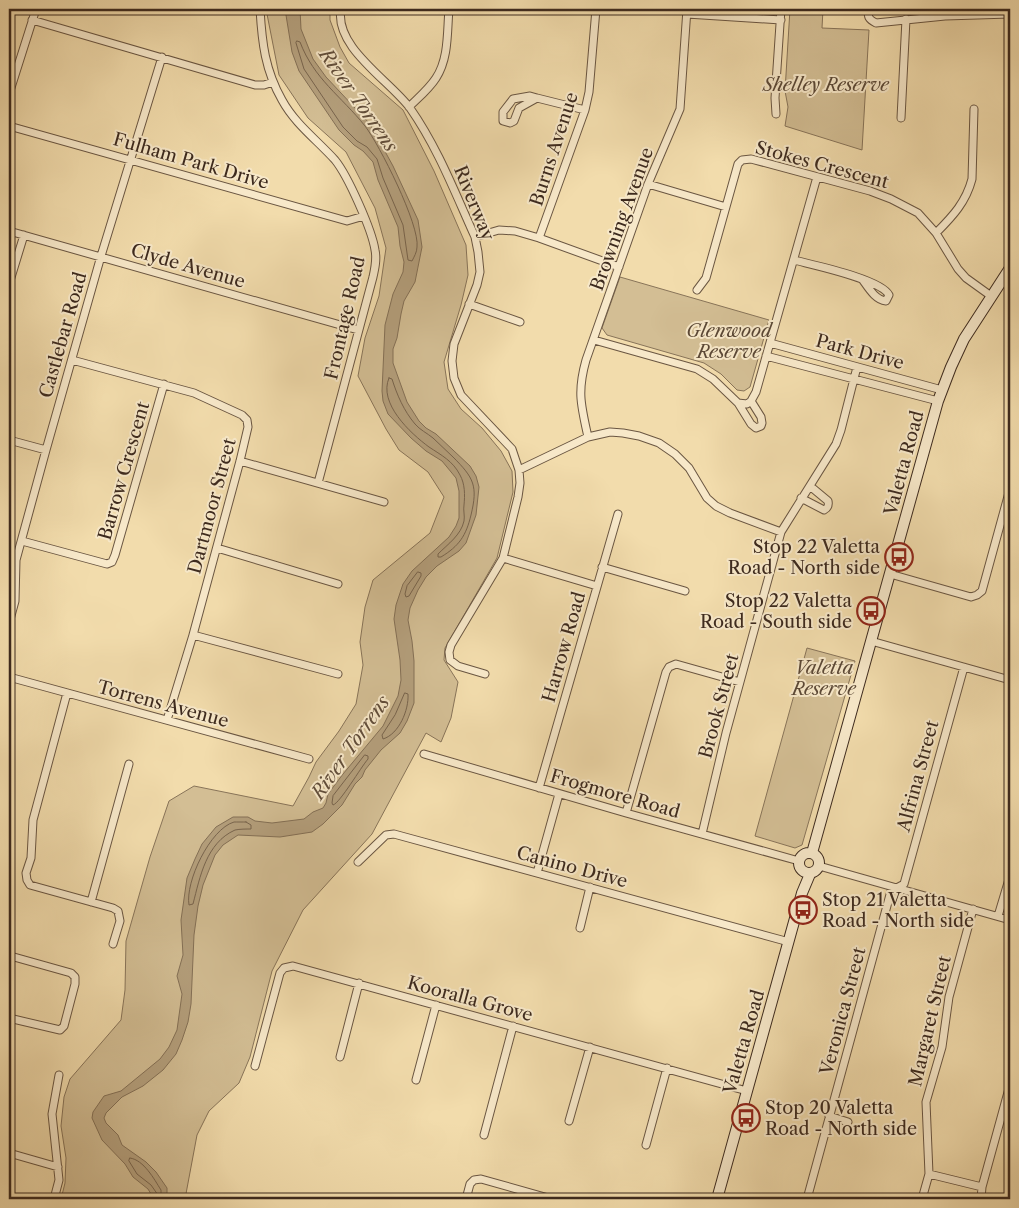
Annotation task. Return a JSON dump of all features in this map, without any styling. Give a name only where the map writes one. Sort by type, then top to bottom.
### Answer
[{"type":"street","points":[[9,94],[36,9]]},
{"type":"street","name":"Frontage Road","points":[[260,9],[262,40],[273,82],[283,102],[297,122],[345,174],[364,216],[375,248],[376,260],[373,277],[318,483]]},
{"type":"street","name":"Riverway","points":[[341,9],[339,18],[341,27],[352,46],[409,107],[436,150],[475,237],[480,272],[477,285],[454,344],[452,361],[454,378],[461,395],[512,449],[519,470],[518,497],[503,558],[451,645],[449,652],[450,660],[458,666],[485,674]]},
{"type":"street","points":[[409,107],[436,78],[443,62],[446,49],[448,9]]},
{"type":"street","name":"Burns Avenue","points":[[539,238],[585,110],[589,92],[596,9]]},
{"type":"street","points":[[776,114],[775,98],[782,9]]},
{"type":"street","points":[[868,9],[870,20],[876,22],[945,16],[1010,14]]},
{"type":"street","points":[[687,11],[781,20]]},
{"type":"street","name":"Browning Avenue","points":[[588,437],[580,402],[580,380],[648,184],[680,110],[687,11]]},
{"type":"street","points":[[901,118],[906,19]]},
{"type":"street","points":[[32,20],[255,85],[273,82]]},
{"type":"street","name":"Castlebar Road","points":[[9,623],[15,601],[16,560],[101,256],[162,57]]},
{"type":"street","points":[[537,98],[519,108],[514,121],[510,123],[503,121],[503,112],[513,99],[530,96],[585,110]]},
{"type":"street","points":[[936,232],[955,214],[970,189],[974,109]]},
{"type":"street","name":"Fulham Park Drive","points":[[9,126],[347,221],[364,216]]},
{"type":"street","name":"Stokes Crescent","points":[[697,290],[706,278],[738,164],[742,160],[751,159],[870,191],[892,199],[918,213],[936,232],[958,269],[966,278],[991,296]]},
{"type":"street","points":[[738,403],[746,404],[751,401],[756,392],[817,176]]},
{"type":"street","points":[[648,184],[726,207]]},
{"type":"street","points":[[475,237],[499,230],[515,231],[618,267]]},
{"type":"street","name":"Clyde Avenue","points":[[9,231],[358,330]]},
{"type":"street","points":[[9,284],[24,235]]},
{"type":"street","points":[[794,260],[862,279]]},
{"type":"street","name":"Valetta Road","points":[[812,853],[938,401],[964,339],[1010,268]]},
{"type":"street","points":[[469,304],[520,322]]},
{"type":"street","points":[[594,340],[697,369],[714,379],[738,403],[751,424],[756,428],[761,426],[762,420],[751,401]]},
{"type":"street","name":"Park Drive","points":[[770,343],[942,390]]},
{"type":"street","name":"Park Drive","points":[[766,356],[938,401]]},
{"type":"street","name":"Dartmoor Street","points":[[72,360],[194,393],[242,415],[247,420],[248,427],[217,548],[167,720]]},
{"type":"street","name":"Brook Street","points":[[702,834],[740,682],[781,532],[836,444],[842,430],[857,367]]},
{"type":"street","name":"Barrow Crescent","points":[[22,541],[106,564],[112,562],[164,384]]},
{"type":"street","points":[[519,470],[588,437],[610,432],[623,432],[659,443],[675,454],[688,468],[707,498],[716,506],[781,532]]},
{"type":"street","points":[[9,440],[46,450]]},
{"type":"street","points":[[240,461],[384,502]]},
{"type":"street","points":[[801,498],[820,509],[827,509],[828,501],[810,486]]},
{"type":"street","points":[[890,574],[971,597],[977,595],[982,591],[1010,490]]},
{"type":"street","name":"Harrow Road","points":[[539,788],[618,514]]},
{"type":"street","points":[[217,548],[338,584]]},
{"type":"street","points":[[503,558],[597,586]]},
{"type":"street","points":[[602,567],[685,591]]},
{"type":"street","points":[[192,635],[338,674]]},
{"type":"street","points":[[871,641],[1010,680]]},
{"type":"street","points":[[626,813],[669,667],[676,664],[740,682]]},
{"type":"street","name":"Alfrina Street","points":[[897,888],[904,884],[964,667]]},
{"type":"street","name":"Torrens Avenue","points":[[9,677],[309,759]]},
{"type":"street","points":[[67,693],[33,820],[31,858],[26,872],[27,880],[30,885],[118,911],[120,921],[113,944]]},
{"type":"street","name":"Frogmore Road","points":[[424,754],[626,813],[799,860]]},
{"type":"street","points":[[91,902],[129,764]]},
{"type":"street","points":[[537,873],[559,794]]},
{"type":"street","name":"Canino Drive","points":[[358,862],[386,834],[394,834],[789,942]]},
{"type":"street","points":[[812,853],[818,857],[819,866],[815,872],[807,873],[799,866],[799,860],[803,855],[812,853]]},
{"type":"street","points":[[819,866],[1010,920]]},
{"type":"street","name":"Valetta Road","points":[[717,1199],[807,873]]},
{"type":"street","points":[[998,916],[1010,876]]},
{"type":"street","points":[[580,928],[590,887]]},
{"type":"street","name":"Veronica Street","points":[[807,1199],[891,891],[897,888]]},
{"type":"street","name":"Margaret Street","points":[[922,1199],[929,1174],[926,1102],[942,1047],[950,997],[973,909]]},
{"type":"street","points":[[9,959],[14,957],[71,973],[75,977],[76,984],[64,1026],[60,1030],[9,1018]]},
{"type":"street","name":"Kooralla Grove","points":[[255,1066],[280,973],[284,968],[293,966],[747,1091]]},
{"type":"street","points":[[340,1057],[358,984]]},
{"type":"street","points":[[416,1080],[436,1005]]},
{"type":"street","points":[[484,1135],[513,1026]]},
{"type":"street","points":[[570,1121],[590,1047]]},
{"type":"street","points":[[646,1145],[667,1068]]},
{"type":"street","points":[[54,1199],[59,1180],[52,1114],[60,1075]]},
{"type":"street","points":[[981,1199],[982,1188],[1010,1085]]},
{"type":"street","points":[[829,1116],[848,1122]]},
{"type":"street","points":[[9,1153],[58,1167]]},
{"type":"street","points":[[929,1174],[982,1188]]},
{"type":"street","points":[[466,1199],[470,1184],[474,1180],[481,1179],[539,1198],[552,1199]]},
{"type":"green space","points":[[266,9],[330,9],[330,20],[340,47],[349,63],[403,110],[434,171],[466,245],[468,275],[444,362],[448,389],[461,409],[482,428],[501,451],[512,471],[513,492],[497,558],[445,648],[444,660],[458,682],[451,718],[441,742],[426,733],[372,834],[303,910],[272,971],[250,1057],[239,1083],[209,1111],[197,1135],[185,1199],[61,1199],[65,1183],[66,1158],[61,1126],[64,1097],[70,1079],[121,1020],[125,990],[126,941],[150,857],[169,801],[194,786],[293,806],[316,762],[356,704],[363,665],[360,642],[365,607],[373,580],[430,533],[444,497],[428,472],[399,450],[358,376],[365,338],[379,296],[386,248],[375,208],[346,152],[308,118],[279,75]]},
{"type":"green space","name":"Shelley Reserve","points":[[790,9],[823,9],[822,28],[869,30],[862,150],[785,126],[788,107],[785,91]]},
{"type":"green space","name":"Glenwood Reserve","points":[[620,277],[769,320],[750,387],[744,391],[737,390],[721,374],[704,363],[607,335],[602,328]]},
{"type":"green space","name":"Valetta Reserve","points":[[807,648],[855,661],[802,845],[795,848],[755,836]]},
{"type":"water","name":"River Torrens","points":[[285,9],[300,9],[301,29],[313,59],[326,77],[370,124],[393,166],[418,220],[422,247],[415,282],[404,301],[393,349],[393,363],[407,402],[419,421],[470,466],[476,476],[479,487],[476,515],[466,543],[459,551],[437,566],[426,577],[410,608],[408,620],[414,661],[414,703],[400,733],[381,750],[355,784],[342,805],[312,832],[280,837],[238,835],[223,845],[215,855],[203,885],[198,906],[194,935],[191,1004],[182,1040],[176,1054],[163,1070],[143,1086],[122,1097],[106,1113],[104,1118],[106,1123],[118,1135],[122,1145],[146,1162],[167,1188],[167,1199],[154,1199],[148,1189],[133,1177],[125,1164],[102,1140],[92,1118],[93,1112],[104,1096],[121,1091],[160,1059],[169,1047],[177,1030],[182,994],[177,976],[183,955],[181,920],[187,878],[195,859],[202,844],[216,827],[233,817],[248,817],[255,821],[272,823],[304,819],[313,812],[323,808],[328,794],[383,726],[398,696],[401,680],[400,660],[394,619],[396,605],[403,584],[412,571],[449,537],[459,518],[459,491],[456,478],[442,461],[426,451],[411,438],[388,414],[383,401],[385,325],[393,294],[403,272],[404,262],[398,227],[378,180],[373,162],[339,130],[299,71],[292,52]]},
{"type":"place","name":"Stop 22 Valetta Road - North side","points":[[899,557]]},
{"type":"place","name":"Stop 22 Valetta Road - South side","points":[[871,611]]},
{"type":"place","name":"Stop 21 Valetta Road - North side","points":[[803,910]]},
{"type":"place","name":"Stop 20 Valetta Road - North side","points":[[746,1118]]}]
